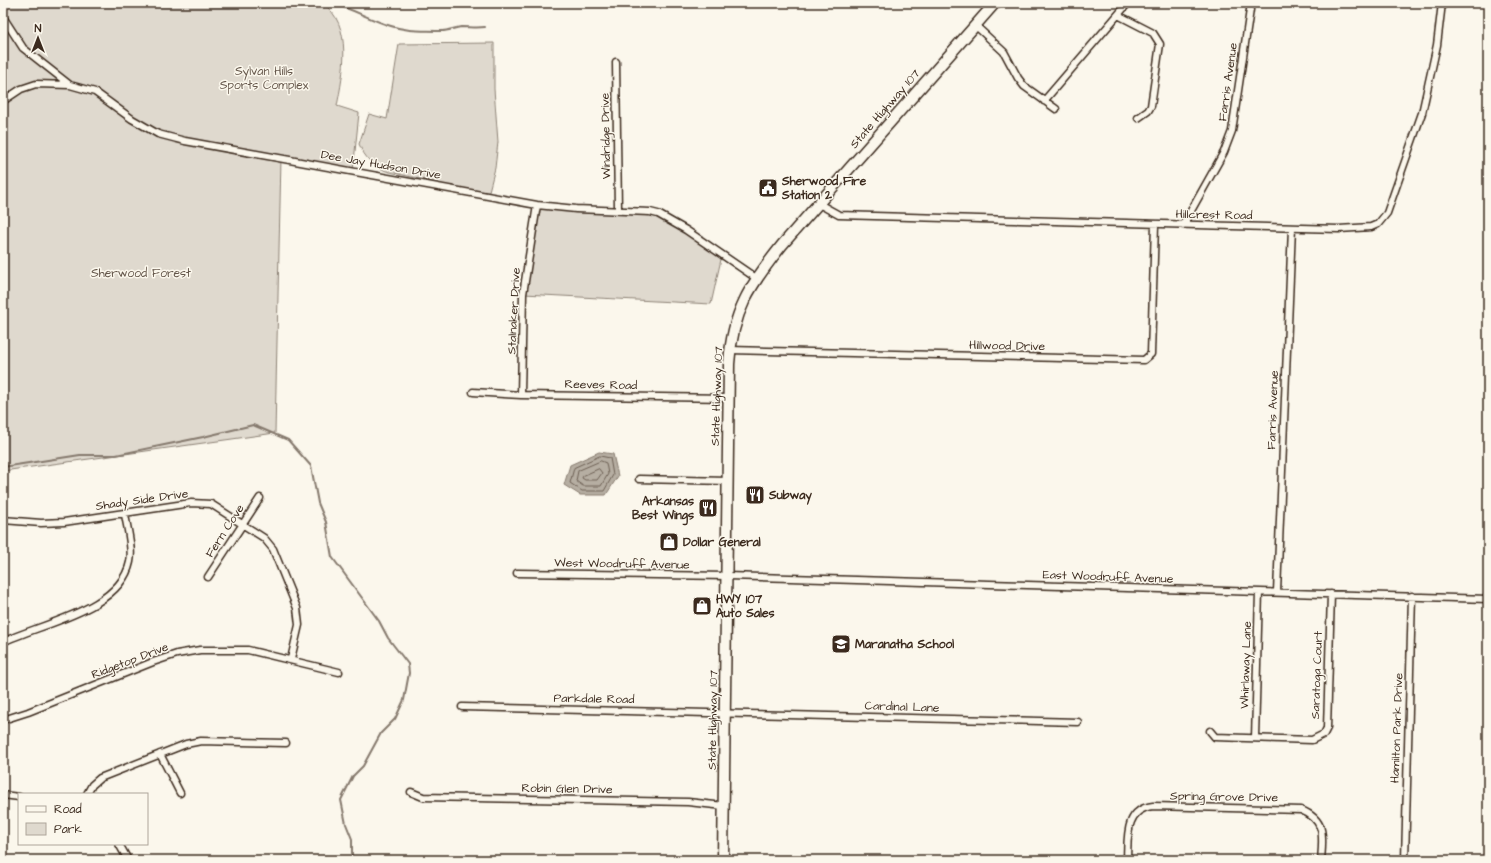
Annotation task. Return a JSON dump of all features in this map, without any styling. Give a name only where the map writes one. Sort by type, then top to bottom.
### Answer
[{"type":"main road","name":"State Highway 107","points":[[723,860],[730,350],[741,307],[756,278],[995,3]]},
{"type":"street","points":[[1044,101],[1128,3]]},
{"type":"street","name":"Farris Avenue","points":[[1183,225],[1224,152],[1232,132],[1251,3]]},
{"type":"street","name":"Hillcrest Road","points":[[819,204],[839,215],[1155,225],[1364,229],[1378,224],[1384,218],[1402,173],[1422,113],[1437,45],[1442,3]]},
{"type":"street","points":[[1118,15],[1152,33],[1160,44],[1151,106],[1138,118]]},
{"type":"street","points":[[3,17],[23,48],[70,85]]},
{"type":"street","points":[[976,26],[1004,52],[1024,86],[1056,109]]},
{"type":"street","name":"Windridge Drive","points":[[616,62],[618,210]]},
{"type":"street","name":"Dee Jay Hudson Drive","points":[[3,100],[21,89],[36,84],[70,85],[95,92],[144,127],[158,134],[178,139],[537,204],[576,209],[650,212],[673,222],[756,278]]},
{"type":"street","name":"Stalnaker Drive","points":[[521,395],[524,288],[537,204]]},
{"type":"street","name":"Hillwood Drive","points":[[730,350],[1144,360],[1151,354],[1155,225]]},
{"type":"street","name":"Farris Avenue","points":[[1276,592],[1292,228]]},
{"type":"street","name":"Reeves Road","points":[[473,392],[521,395],[729,398]]},
{"type":"street","points":[[639,479],[728,480]]},
{"type":"street","name":"Fern Cove","points":[[208,577],[260,498]]},
{"type":"street","name":"Shady Side Drive","points":[[3,520],[41,523],[64,522],[191,503],[211,504],[264,538],[273,548],[297,608],[298,625],[291,659]]},
{"type":"street","points":[[3,642],[97,604],[113,592],[126,576],[130,560],[125,514]]},
{"type":"street","name":"West Woodruff Avenue","points":[[517,572],[728,576]]},
{"type":"street","name":"East Woodruff Avenue","points":[[728,576],[1488,599]]},
{"type":"street","name":"Whirlaway Lane","points":[[1255,738],[1259,592]]},
{"type":"street","name":"Saratoga Court","points":[[1210,731],[1215,737],[1312,740],[1324,734],[1327,728],[1331,594]]},
{"type":"street","name":"Hamilton Park Drive","points":[[1405,860],[1412,596]]},
{"type":"street","name":"Ridgetop Drive","points":[[3,720],[28,712],[153,662],[177,654],[200,650],[248,650],[291,659],[339,672]]},
{"type":"street","name":"Parkdale Road","points":[[462,706],[726,713]]},
{"type":"street","name":"Cardinal Lane","points":[[726,713],[1078,722]]},
{"type":"street","points":[[88,793],[92,785],[100,778],[186,744],[202,741],[286,743]]},
{"type":"street","points":[[160,754],[180,793]]},
{"type":"street","name":"Robin Glen Drive","points":[[411,792],[422,797],[688,802],[724,806]]},
{"type":"street","points":[[3,795],[18,797]]},
{"type":"street","name":"Spring Grove Drive","points":[[1127,860],[1130,822],[1138,811],[1153,806],[1301,810],[1315,817],[1321,828],[1321,860]]},
{"type":"street","points":[[120,845],[127,859],[120,860]]},
{"type":"green space","name":"Sherwood Forest","points":[[3,3],[322,3],[332,12],[339,24],[344,51],[342,80],[337,106],[359,113],[353,171],[281,158],[275,433],[3,471],[3,104],[28,87],[3,101]]},
{"type":"green space","points":[[494,43],[494,89],[498,142],[495,168],[488,195],[386,171],[370,160],[359,144],[369,114],[387,119],[399,44]]},
{"type":"green space","points":[[537,205],[650,212],[722,255],[711,304],[524,294]]},
{"type":"water","points":[[599,452],[613,454],[618,476],[606,495],[580,495],[564,485],[570,465]]},
{"type":"waterway","points":[[330,3],[397,28],[447,31],[461,27],[485,27]]},
{"type":"waterway","points":[[3,467],[80,455],[116,455],[253,425],[288,440],[311,466],[318,503],[326,522],[332,557],[379,621],[388,638],[408,664],[409,673],[404,700],[395,719],[381,733],[363,766],[353,776],[341,800],[346,824],[352,839],[352,860]]},
{"type":"place","name":"Sherwood Fire Station 2","points":[[768,188]]},
{"type":"place","name":"Subway","points":[[755,495]]},
{"type":"place","name":"Arkansas Best Wings","points":[[708,508]]},
{"type":"place","name":"Dollar General","points":[[669,542]]},
{"type":"place","name":"HWY 107 Auto Sales","points":[[702,606]]},
{"type":"place","name":"Maranatha School","points":[[841,644]]},
{"type":"park label","name":"Sylvan Hills Sports Complex","points":[[264,78]]}]
